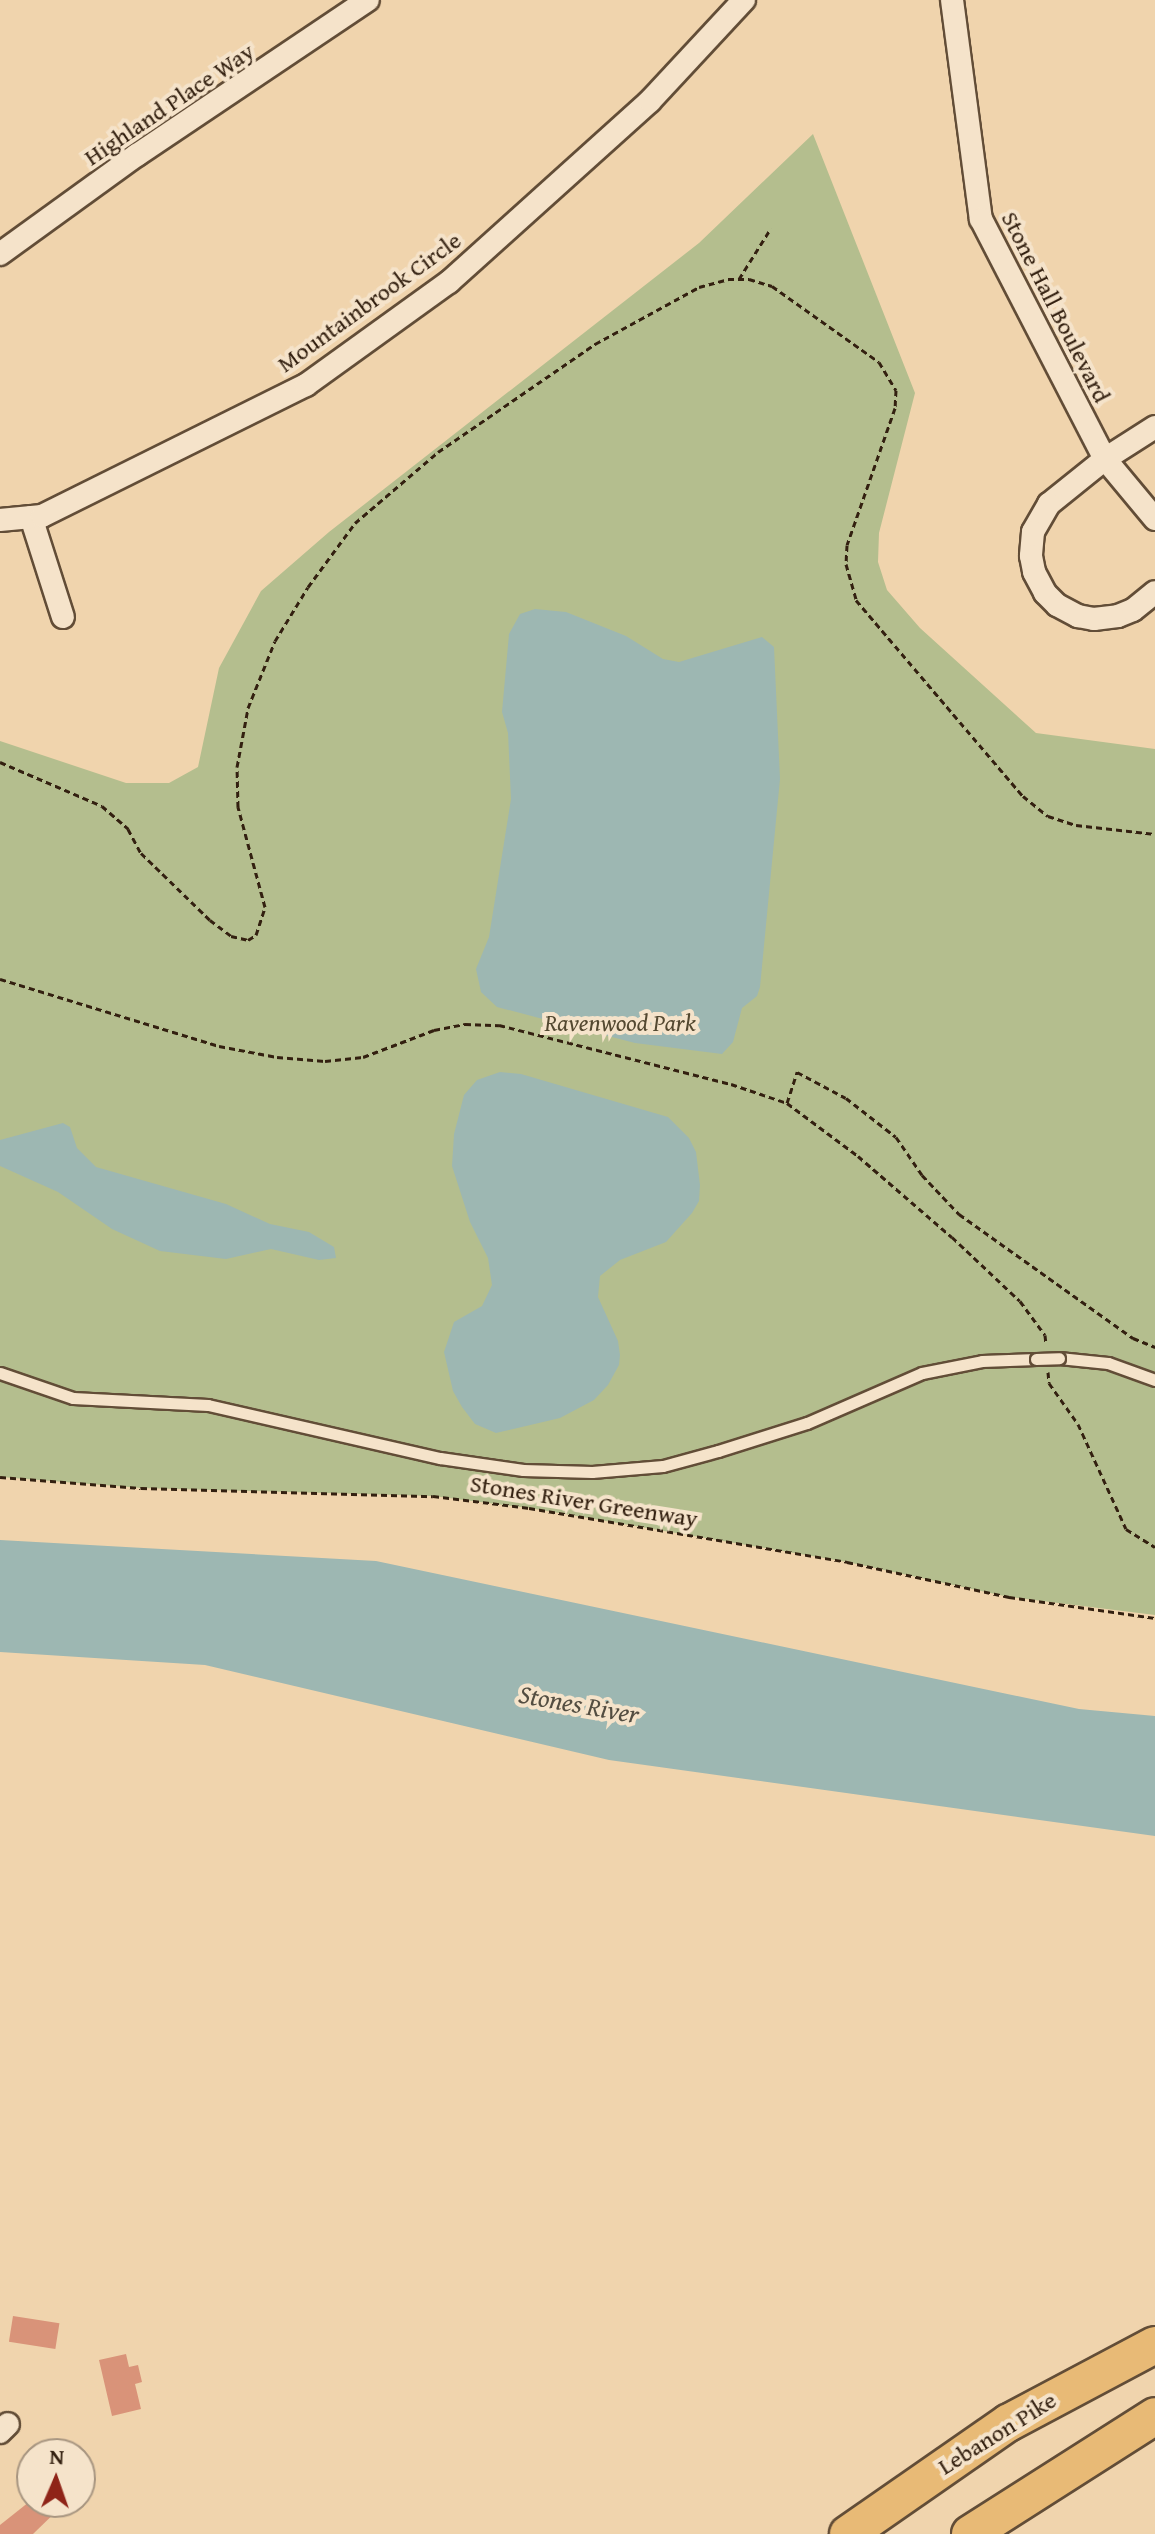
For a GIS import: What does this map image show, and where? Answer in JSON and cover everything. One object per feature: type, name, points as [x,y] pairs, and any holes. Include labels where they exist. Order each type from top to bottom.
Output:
[{"type":"main road","name":"Lebanon Pike","points":[[848,2534],[1008,2423],[1155,2345]]},
{"type":"main road","points":[[970,2534],[1155,2416]]},
{"type":"street","name":"Highland Place Way","points":[[0,254],[137,155],[368,0]]},
{"type":"street","name":"Mountainbrook Circle","points":[[0,520],[42,516],[306,385],[449,282],[650,101],[744,0]]},
{"type":"street","name":"Stone Hall Boulevard","points":[[952,0],[981,219],[1105,459],[1155,519]]},
{"type":"street","points":[[1155,427],[1105,459],[1049,504],[1040,517],[1032,540],[1034,572],[1051,599],[1063,609],[1086,618],[1110,618],[1126,614],[1155,592]]},
{"type":"street","points":[[31,517],[63,617]]},
{"type":"lane","points":[[0,1373],[73,1398],[208,1405],[440,1458],[523,1470],[592,1472],[663,1466],[718,1451],[807,1423],[922,1373],[982,1361],[1059,1358],[1108,1363],[1155,1380]]},
{"type":"path","points":[[739,279],[771,228]]},
{"type":"path","points":[[0,762],[102,806],[128,829],[141,853],[210,920],[231,936],[248,940],[256,935],[265,907],[238,807],[237,767],[248,708],[275,641],[308,587],[355,523],[438,452],[595,344],[699,287],[739,279],[772,286],[879,362],[896,390],[895,408],[847,545],[846,564],[856,600],[1023,796],[1048,816],[1076,825],[1155,834]]},
{"type":"path","points":[[0,979],[219,1046],[277,1057],[325,1061],[363,1057],[434,1030],[465,1024],[499,1025],[731,1084],[787,1103],[858,1156],[975,1258],[1020,1301],[1045,1335],[1046,1347]]},
{"type":"path","points":[[787,1103],[797,1072],[846,1098],[896,1137],[922,1175],[959,1214],[1133,1338],[1155,1347]]},
{"type":"path","points":[[1048,1371],[1049,1383],[1078,1424],[1126,1529],[1155,1547]]},
{"type":"path","name":"Stones River Greenway","points":[[0,1477],[141,1488],[446,1498],[847,1562],[1009,1597],[1155,1618]]},
{"type":"green space","name":"Ravenwood Park","points":[[813,134],[915,393],[879,533],[878,562],[887,590],[920,628],[1036,733],[1155,749],[1155,1615],[1009,1597],[847,1562],[529,1508],[433,1496],[141,1488],[0,1477],[0,741],[126,783],[169,783],[198,767],[219,668],[261,591],[329,532],[699,243]]},
{"type":"water","points":[[535,609],[566,612],[626,636],[663,659],[679,662],[762,637],[774,647],[780,779],[760,987],[757,996],[742,1008],[733,1042],[722,1054],[635,1043],[497,1007],[481,992],[476,969],[489,937],[511,799],[508,733],[502,712],[509,634],[520,614]]},
{"type":"water","points":[[500,1072],[521,1074],[668,1117],[689,1138],[696,1152],[700,1185],[699,1201],[692,1213],[666,1242],[620,1260],[600,1276],[598,1297],[618,1341],[620,1355],[619,1365],[608,1385],[594,1400],[560,1418],[496,1433],[475,1424],[462,1407],[453,1391],[444,1352],[454,1322],[482,1306],[492,1285],[488,1258],[470,1222],[452,1166],[454,1134],[464,1095],[477,1080]]},
{"type":"water","points":[[63,1123],[70,1127],[77,1148],[96,1167],[226,1204],[270,1224],[309,1232],[334,1247],[336,1258],[319,1260],[271,1249],[226,1259],[160,1251],[112,1229],[58,1192],[0,1166],[0,1140]]},
{"type":"water","name":"Stones River","points":[[0,1540],[376,1561],[1079,1709],[1155,1716],[1155,1836],[609,1760],[205,1665],[0,1652]]},
{"type":"building","points":[[13,2316],[59,2323],[55,2349],[9,2342]]},
{"type":"building","points":[[126,2354],[129,2367],[138,2365],[142,2382],[135,2384],[141,2409],[112,2416],[99,2360]]},
{"type":"building","points":[[16,2512],[16,2518],[50,2518],[33,2534],[0,2534],[0,2525]]}]
